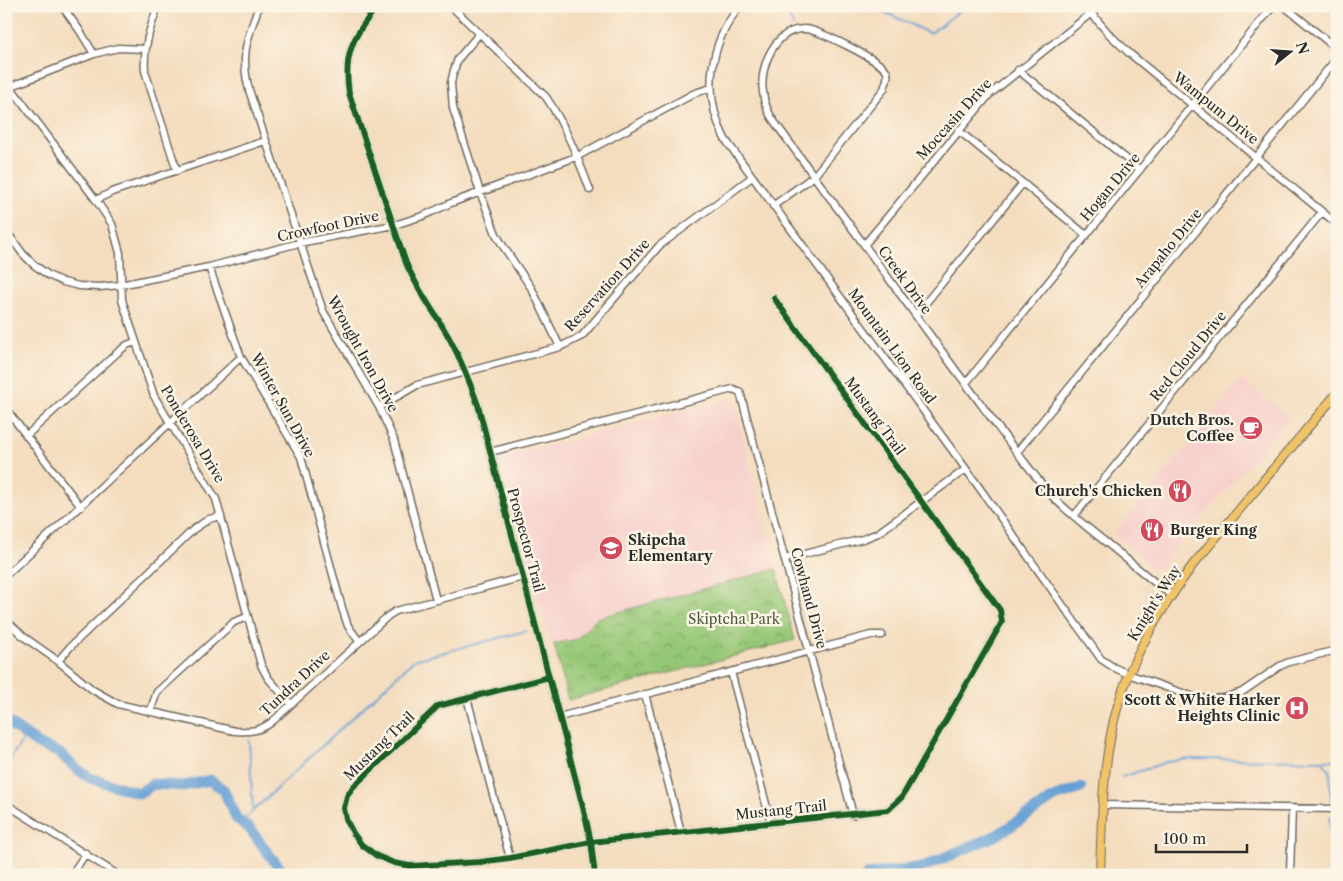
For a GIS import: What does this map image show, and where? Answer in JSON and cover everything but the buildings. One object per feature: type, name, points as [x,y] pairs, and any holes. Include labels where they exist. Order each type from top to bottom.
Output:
[{"type":"main road","name":"Knight's Way","points":[[1100,875],[1105,772],[1117,706],[1128,674],[1171,595],[1192,566],[1337,393]]},
{"type":"street","points":[[62,6],[84,36],[94,54]]},
{"type":"street","points":[[158,6],[147,37],[144,60],[148,83],[177,171]]},
{"type":"street","name":"Wrought Iron Drive","points":[[259,6],[248,38],[244,64],[248,90],[323,311],[379,407],[394,440],[436,600]]},
{"type":"street","name":"Prospector Trail","points":[[378,6],[362,25],[348,56],[347,80],[349,93],[412,278],[446,332],[466,372],[478,405],[591,842],[595,875]]},
{"type":"street","points":[[451,6],[546,97],[556,112],[590,190]]},
{"type":"street","name":"Mountain Lion Road","points":[[740,6],[724,30],[714,56],[711,88],[712,104],[720,129],[752,177],[966,469],[1101,659],[1128,674],[1197,698],[1224,698],[1242,692],[1289,662],[1337,650]]},
{"type":"street","name":"Wampum Drive","points":[[1085,6],[1109,34],[1129,53],[1337,224]]},
{"type":"street","name":"Moccasin Drive","points":[[864,244],[989,95],[1100,6]]},
{"type":"street","name":"Hogan Drive","points":[[966,383],[1273,6]]},
{"type":"street","points":[[1284,6],[1337,49]]},
{"type":"street","name":"Creek Drive","points":[[814,176],[884,89],[887,73],[881,65],[854,49],[814,30],[793,30],[777,43],[770,53],[764,68],[762,80],[763,94],[772,118],[814,176],[966,383],[1051,496],[1171,595]]},
{"type":"street","points":[[480,33],[458,59],[451,83],[453,108],[480,192],[496,234],[532,289],[560,348]]},
{"type":"street","points":[[8,85],[94,54],[118,48],[145,49]]},
{"type":"street","name":"Arapaho Drive","points":[[1017,452],[1258,158],[1337,58]]},
{"type":"street","points":[[1018,70],[1140,170]]},
{"type":"street","name":"Ponderosa Drive","points":[[8,85],[96,200],[112,224],[122,267],[120,284],[122,300],[154,396],[216,499],[261,665],[268,678],[291,704]]},
{"type":"street","name":"Crowfoot Drive","points":[[6,231],[33,264],[48,275],[63,282],[79,286],[100,287],[209,267],[299,243],[394,225],[423,216],[480,192],[576,157],[695,93],[711,88]]},
{"type":"street","points":[[958,130],[1086,235]]},
{"type":"street","points":[[96,200],[112,192],[265,141]]},
{"type":"street","points":[[773,206],[814,176]]},
{"type":"street","name":"Reservation Drive","points":[[379,407],[417,384],[560,348],[582,336],[659,246],[752,177]]},
{"type":"street","points":[[916,315],[1023,183]]},
{"type":"street","name":"Red Cloud Drive","points":[[1074,516],[1322,212]]},
{"type":"street","name":"Winter Sun Drive","points":[[209,267],[241,357],[301,457],[342,608],[348,626],[359,641]]},
{"type":"street","name":"Mustang Trail","points":[[549,677],[438,706],[353,787],[347,796],[344,808],[346,819],[362,846],[377,856],[394,863],[410,866],[480,862],[591,842],[888,810],[902,797],[1002,622],[1000,610],[774,298]]},
{"type":"street","points":[[26,436],[117,352],[135,342]]},
{"type":"street","points":[[6,576],[241,357]]},
{"type":"street","name":"Cowhand Drive","points":[[490,452],[733,389],[740,392],[853,815]]},
{"type":"street","points":[[6,409],[81,507]]},
{"type":"street","points":[[785,559],[870,537],[966,469]]},
{"type":"street","points":[[58,661],[70,647],[194,528],[209,519],[221,516]]},
{"type":"street","name":"Tundra Drive","points":[[6,620],[24,637],[58,661],[92,690],[118,704],[235,731],[248,732],[266,727],[359,641],[396,611],[523,577]]},
{"type":"street","points":[[150,712],[157,692],[234,622],[247,618]]},
{"type":"street","points":[[559,717],[871,635],[882,635]]},
{"type":"street","points":[[731,672],[771,823]]},
{"type":"street","points":[[645,694],[680,832]]},
{"type":"street","points":[[467,698],[510,858]]},
{"type":"street","points":[[6,804],[118,875]]},
{"type":"street","points":[[1103,805],[1337,809]]},
{"type":"street","points":[[1290,875],[1292,808]]},
{"type":"street","points":[[74,875],[76,868],[86,853]]},
{"type":"shaded area","points":[[1242,379],[1289,418],[1156,570],[1114,534]]},
{"type":"shaded area","points":[[733,398],[776,569],[598,618],[577,639],[551,645],[500,458]]},
{"type":"green space","name":"Skiptcha Park","points":[[776,569],[795,640],[568,700],[554,644],[577,639],[597,618]]},
{"type":"waterway","points":[[786,6],[793,26]]},
{"type":"waterway","points":[[872,6],[929,33],[961,10]]},
{"type":"waterway","points":[[241,822],[414,660],[526,631]]},
{"type":"waterway","points":[[6,721],[38,744],[59,753],[90,778],[139,793],[153,784],[183,786],[210,780],[224,790],[236,818],[249,828],[285,875]]},
{"type":"waterway","points":[[6,765],[26,735]]},
{"type":"waterway","points":[[249,740],[253,811]]},
{"type":"waterway","points":[[1122,777],[1167,762],[1190,759],[1337,760]]},
{"type":"waterway","points":[[1323,761],[1330,771],[1331,802]]},
{"type":"waterway","points":[[867,875],[923,867],[997,835],[1055,797],[1081,788]]},
{"type":"waterway","points":[[1330,816],[1330,875]]},
{"type":"cycle path","points":[[378,6],[362,26],[352,46],[347,67],[349,93],[410,273],[452,343],[478,405],[585,815],[595,875]]},
{"type":"cycle path","points":[[549,677],[438,706],[353,787],[347,796],[344,808],[346,819],[362,845],[377,856],[394,863],[410,866],[480,862],[591,842],[888,810],[902,797],[1002,622],[1000,610],[774,298]]},
{"type":"place","name":"Dutch Bros. Coffee","points":[[1251,428]]},
{"type":"place","name":"Church's Chicken","points":[[1180,491]]},
{"type":"place","name":"Burger King","points":[[1152,530]]},
{"type":"place","name":"Skipcha Elementary","points":[[611,548]]},
{"type":"place","name":"Scott & White Harker Heights Clinic","points":[[1297,708]]}]
